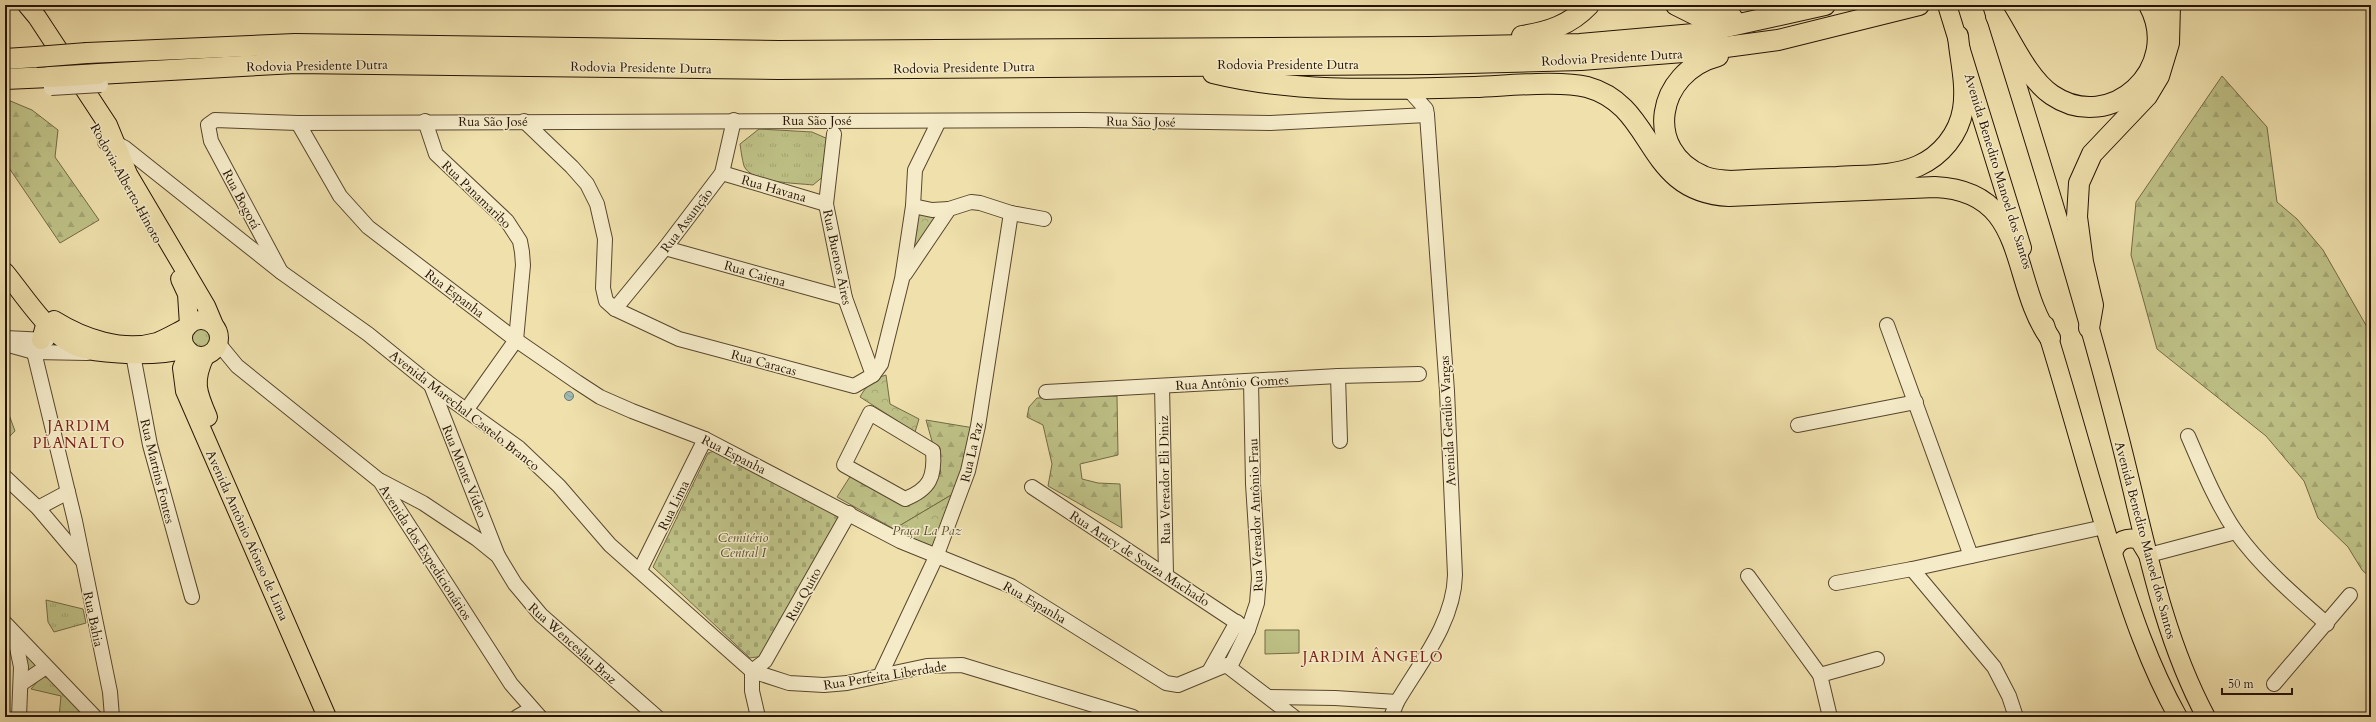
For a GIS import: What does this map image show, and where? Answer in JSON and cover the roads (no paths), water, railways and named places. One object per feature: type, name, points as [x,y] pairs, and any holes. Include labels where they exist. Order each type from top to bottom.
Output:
[{"type":"highway","points":[[1429,47],[1545,32],[1573,19],[1589,5]]},
{"type":"highway","points":[[1676,5],[1690,13],[1706,17],[1774,17]]},
{"type":"highway","name":"Rodovia Presidente Dutra","points":[[5,59],[87,53],[295,44],[779,51],[1429,47],[1580,44],[1694,34],[1825,5]]},
{"type":"highway","name":"Rodovia Presidente Dutra","points":[[5,79],[51,82],[295,63],[779,69],[1174,64],[1430,64],[1581,60],[1696,51],[1778,40],[1919,5]]},
{"type":"highway","points":[[1994,10],[2032,75],[2044,89],[2067,103],[2095,106],[2113,103],[2131,93],[2150,70],[2158,41],[2156,21],[2149,5]]},
{"type":"highway","points":[[2089,328],[2093,304],[2083,262],[2077,217],[2079,183],[2095,150],[2147,96],[2159,76],[2170,42],[2170,5]]},
{"type":"highway","points":[[1778,40],[1706,59],[1691,67],[1674,86],[1665,110],[1667,136],[1678,157],[1695,172],[1712,180],[1730,181],[1875,175],[1905,171],[1919,166],[1934,157],[1947,144],[1961,118],[1964,90],[1958,36]]},
{"type":"highway","points":[[1174,64],[1277,85],[1440,88],[1569,84],[1596,90],[1615,100],[1627,110],[1662,162],[1674,176],[1690,187],[1708,194],[1729,196],[1935,187],[1966,192],[1992,209],[2008,228],[2039,324],[2050,338]]},
{"type":"main road","name":"Rodovia Alberto Hinoto","points":[[17,5],[38,33],[110,142],[206,306],[214,325]]},
{"type":"main road","name":"Rodovia Alberto Hinoto","points":[[27,5],[37,17],[108,125],[110,142],[187,294],[188,326],[183,338],[202,350]]},
{"type":"main road","name":"Avenida Benedito Manoel dos Santos","points":[[1948,5],[2050,338],[2104,526]]},
{"type":"main road","points":[[1994,10],[2089,328]]},
{"type":"main road","points":[[5,272],[46,322],[66,340],[78,348],[131,349],[155,354],[202,350],[218,333],[214,325],[202,320],[155,342],[131,349]]},
{"type":"main road","points":[[33,306],[101,348]]},
{"type":"main road","points":[[37,346],[46,322]]},
{"type":"main road","name":"Avenida Benedito Manoel dos Santos","points":[[2089,328],[2117,428],[2169,632],[2187,679],[2206,717]]},
{"type":"main road","name":"Avenida Antônio Afonso de Lima","points":[[202,350],[182,368],[185,391],[327,717]]},
{"type":"main road","name":"Avenida Antônio Afonso de Lima","points":[[202,350],[196,377],[204,408],[339,717]]},
{"type":"main road","points":[[155,354],[166,361],[185,391]]},
{"type":"main road","points":[[2104,526],[2143,646],[2178,717]]},
{"type":"main road","points":[[2113,552],[2120,541],[2134,538],[2139,540],[2149,555]]},
{"type":"street","points":[[1407,88],[1427,112],[1440,88]]},
{"type":"street","name":"Rua São José","points":[[208,124],[215,120],[298,123],[425,121],[1084,120],[1270,123],[1427,112]]},
{"type":"street","name":"Avenida Getúlio Vargas","points":[[1392,717],[1397,702],[1445,620],[1455,585],[1447,392],[1427,112]]},
{"type":"street","name":"Rua Assunção","points":[[615,309],[665,248],[722,173],[734,120]]},
{"type":"street","name":"Rua Panamaribo","points":[[425,121],[436,154],[507,221],[520,241],[523,265],[516,340]]},
{"type":"street","points":[[524,121],[572,167],[587,184],[598,204],[605,239],[603,288],[606,301],[615,309]]},
{"type":"street","points":[[873,375],[881,364],[902,279],[913,206],[915,170],[939,121]]},
{"type":"street","name":"Rua Espanha","points":[[298,123],[340,196],[368,227],[516,340],[600,396],[632,411],[705,439],[936,557],[1011,586],[1166,683],[1178,685],[1222,665],[1230,667]]},
{"type":"street","name":"Rua Bogotá","points":[[208,124],[211,141],[281,272]]},
{"type":"street","name":"Rua Buenos Aires","points":[[834,134],[826,204],[845,298],[873,375]]},
{"type":"street","name":"Avenida Marechal Castelo Branco","points":[[110,142],[125,148],[281,272],[368,334],[431,385],[467,409],[541,468],[610,545],[640,570],[752,671]]},
{"type":"street","points":[[128,174],[136,171],[157,173]]},
{"type":"street","name":"Rua Havana","points":[[722,173],[826,204]]},
{"type":"street","points":[[913,206],[932,210],[949,209],[971,202],[980,202],[1011,213],[1044,219]]},
{"type":"street","points":[[902,279],[949,209]]},
{"type":"street","name":"Rua La Paz","points":[[880,676],[936,557],[968,471],[978,426],[1011,213]]},
{"type":"street","name":"Rua Caiena","points":[[665,248],[845,298]]},
{"type":"street","name":"Rua Caracas","points":[[615,309],[679,339],[854,386],[873,375]]},
{"type":"street","points":[[1887,325],[1971,556]]},
{"type":"street","points":[[5,338],[37,346],[66,340]]},
{"type":"street","points":[[467,409],[516,340]]},
{"type":"street","points":[[5,344],[101,348]]},
{"type":"street","points":[[37,346],[68,492],[38,508]]},
{"type":"street","name":"Rua Martins Fontes","points":[[131,349],[150,445],[192,597]]},
{"type":"street","name":"Avenida dos Expedicionários","points":[[202,350],[237,366],[380,481],[511,684],[535,713]]},
{"type":"street","name":"Rua Antônio Gomes","points":[[1046,392],[1338,376],[1419,374]]},
{"type":"street","points":[[1338,376],[1340,441]]},
{"type":"street","name":"Rua Vereador Antônio Frau","points":[[1210,670],[1243,626],[1257,603],[1259,578],[1253,484],[1250,381]]},
{"type":"street","name":"Rua Monte Vídeo","points":[[431,385],[498,556]]},
{"type":"street","name":"Rua Vereador Eli Diniz","points":[[1162,386],[1166,574]]},
{"type":"street","points":[[1798,425],[1916,402]]},
{"type":"street","points":[[870,413],[933,451],[934,470],[921,492],[905,499],[853,470],[844,465],[870,413]]},
{"type":"street","points":[[2188,436],[2211,485],[2236,532],[2269,571],[2327,624]]},
{"type":"street","name":"Rua Lima","points":[[640,570],[705,439]]},
{"type":"street","points":[[5,477],[38,508],[53,528],[82,560]]},
{"type":"street","name":"Rua Wenceslau Braz","points":[[380,481],[423,503],[498,556],[515,584],[540,615],[657,717]]},
{"type":"street","name":"Rua Aracy de Souza Machado","points":[[1032,487],[1243,626]]},
{"type":"street","name":"Rua Bahia","points":[[68,492],[110,692],[112,717]]},
{"type":"street","name":"Rua Quito","points":[[752,671],[765,661],[849,513]]},
{"type":"street","points":[[53,528],[67,528],[75,521]]},
{"type":"street","points":[[1836,583],[1912,569],[2104,526]]},
{"type":"street","points":[[2149,555],[2236,532]]},
{"type":"street","points":[[1912,569],[1994,667],[2009,696],[2016,717]]},
{"type":"street","points":[[1748,576],[1820,675],[1830,717]]},
{"type":"street","points":[[2274,684],[2327,624],[2350,595]]},
{"type":"street","name":"Rua Vereador Antônio Frau","points":[[1230,667],[1243,626]]},
{"type":"street","points":[[9,628],[95,717]]},
{"type":"street","points":[[9,628],[21,667],[19,717]]},
{"type":"street","points":[[1820,675],[1877,659]]},
{"type":"street","name":"Rua Perfeita Liberdade","points":[[752,671],[789,683],[847,683],[927,666],[962,665],[1133,717]]},
{"type":"street","points":[[21,684],[46,667]]},
{"type":"street","points":[[1230,667],[1294,717]]},
{"type":"street","points":[[752,671],[752,691],[758,717]]},
{"type":"street","points":[[1270,697],[1335,698],[1397,702]]},
{"type":"street","points":[[517,717],[535,713]]},
{"type":"water","points":[[567,392],[571,392],[573,396],[571,400],[567,400],[565,398],[565,394]]},
{"type":"district","name":"JARDIM PLANALTO","points":[[79,434]]},
{"type":"district","name":"JARDIM ÂNGELO","points":[[1373,657]]},
{"type":"park label","name":"Praça La Paz","points":[[927,530]]},
{"type":"park label","name":"Cemitério Central I","points":[[743,544]]}]
